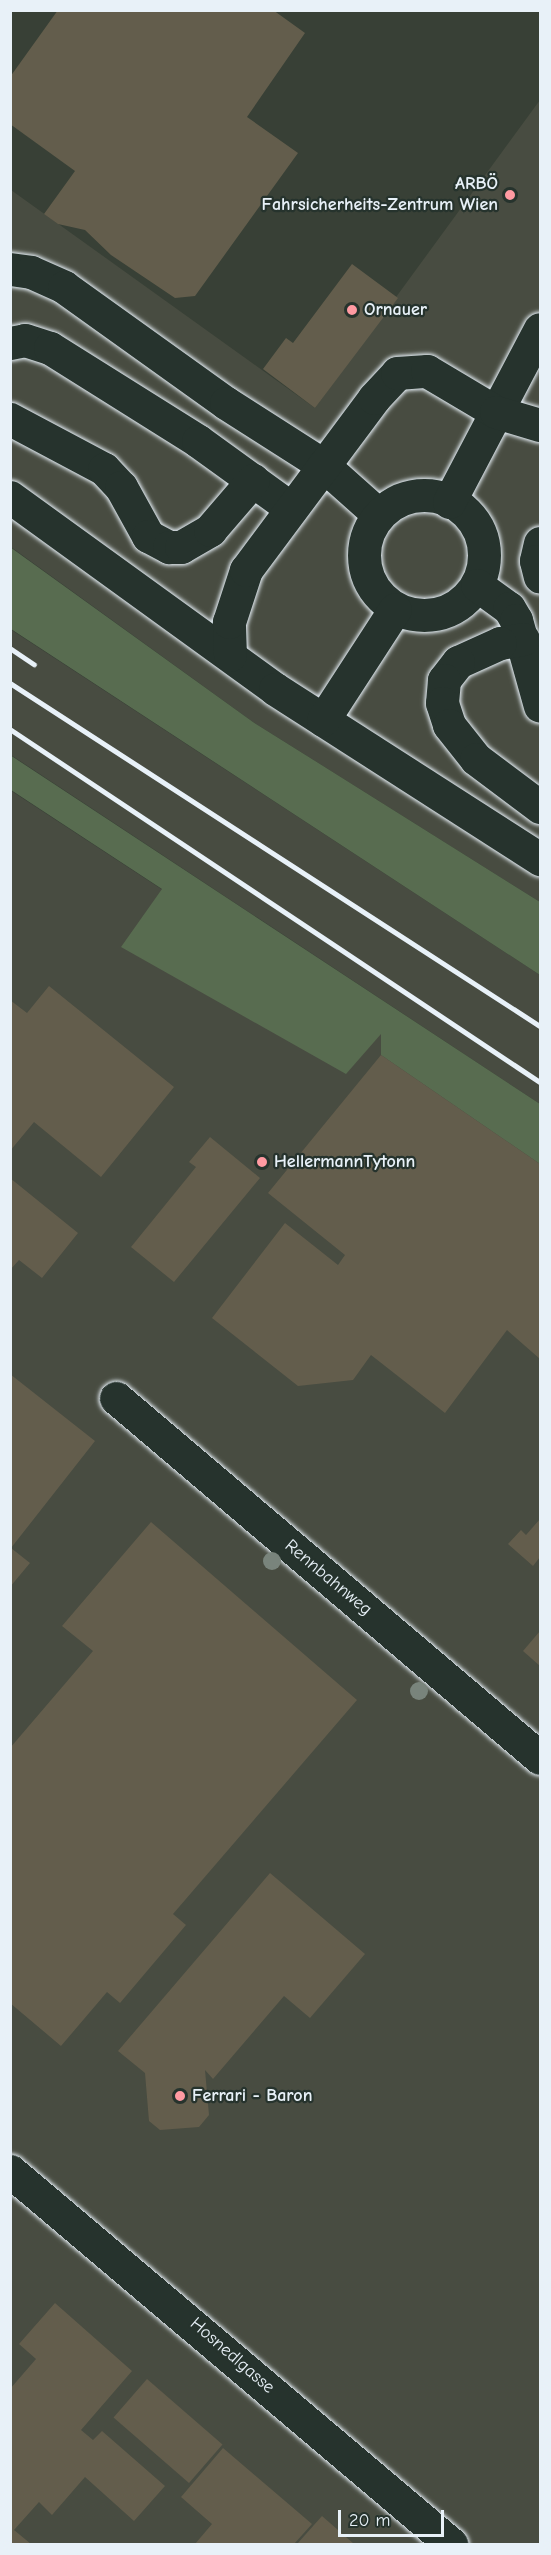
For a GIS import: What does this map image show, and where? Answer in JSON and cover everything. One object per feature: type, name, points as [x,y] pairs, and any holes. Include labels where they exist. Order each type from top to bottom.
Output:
[{"type":"street","points":[[10,269],[31,272],[64,287],[226,403],[323,465],[378,514]]},
{"type":"street","points":[[449,502],[540,329]]},
{"type":"street","points":[[10,343],[25,340],[50,348],[198,441],[291,508]]},
{"type":"street","points":[[230,655],[229,622],[246,570],[388,381],[406,370],[427,371],[496,412],[540,424]]},
{"type":"street","points":[[198,441],[226,403]]},
{"type":"street","points":[[10,419],[104,469],[121,487],[148,536],[170,547],[181,547],[210,530],[253,480]]},
{"type":"street","points":[[426,494],[449,502],[473,519],[483,541],[484,562],[477,585],[467,598],[441,613],[420,616],[395,609],[374,590],[365,572],[363,554],[367,534],[378,514],[405,497],[426,494]]},
{"type":"street","points":[[10,497],[322,720],[540,859]]},
{"type":"street","points":[[540,543],[536,561],[540,578]]},
{"type":"street","points":[[477,585],[509,608],[523,639],[540,706]]},
{"type":"street","points":[[322,720],[395,609]]},
{"type":"street","points":[[523,639],[500,643],[458,662],[444,680],[441,703],[449,725],[476,759],[540,807]]},
{"type":"street","name":"Rennbahnweg","points":[[116,1398],[540,1758]]},
{"type":"street","name":"Hosnedlgasse","points":[[10,2171],[451,2544]]},
{"type":"shaded area","points":[[540,100],[540,902],[253,722],[11,547],[11,190],[315,408]]},
{"type":"shaded area","points":[[10,629],[540,975],[540,1104],[11,755]]},
{"type":"shaded area","points":[[10,790],[540,1137],[540,2544],[11,2544]]},
{"type":"green space","points":[[10,547],[253,722],[540,902],[540,975],[11,629]]},
{"type":"green space","points":[[10,755],[540,1104],[540,1164],[381,1055],[381,1034],[346,1074],[121,947],[162,889],[11,790]]},
{"type":"building","points":[[58,10],[273,10],[305,33],[247,117],[298,153],[195,296],[175,298],[111,255],[85,230],[58,224],[44,214],[75,171],[10,124],[10,77]]},
{"type":"building","points":[[352,264],[398,298],[315,408],[263,369],[286,338],[293,343]]},
{"type":"building","points":[[49,986],[174,1087],[101,1177],[34,1122],[10,1151],[10,1000],[27,1013]]},
{"type":"building","points":[[381,1055],[540,1164],[540,1359],[507,1330],[445,1413],[371,1355],[353,1380],[298,1386],[212,1318],[285,1223],[338,1265],[345,1255],[268,1193]]},
{"type":"building","points":[[210,1137],[260,1178],[174,1282],[131,1247],[196,1167],[189,1162]]},
{"type":"building","points":[[10,1178],[78,1233],[42,1278],[19,1260],[10,1270]]},
{"type":"building","points":[[10,1374],[95,1441],[11,1548],[30,1563],[10,1587]]},
{"type":"building","points":[[540,1519],[540,1557],[533,1566],[508,1544],[521,1530],[526,1535]]},
{"type":"building","points":[[151,1522],[357,1700],[173,1914],[186,1925],[120,2003],[107,1992],[61,2046],[10,2003],[10,1748],[93,1651],[62,1626]]},
{"type":"building","points":[[540,1631],[540,1666],[523,1651]]},
{"type":"building","points":[[270,1873],[365,1954],[310,2018],[284,1996],[213,2079],[205,2070],[209,2115],[199,2127],[160,2130],[149,2121],[145,2073],[118,2051]]},
{"type":"building","points":[[55,2303],[132,2371],[81,2430],[93,2440],[102,2431],[165,2486],[134,2521],[85,2477],[52,2515],[39,2502],[14,2530],[31,2544],[10,2544],[10,2389],[36,2359],[19,2344]]},
{"type":"building","points":[[147,2379],[222,2445],[189,2483],[114,2417]]},
{"type":"building","points":[[223,2448],[312,2524],[294,2544],[195,2544],[212,2524],[181,2497]]},
{"type":"building","points":[[322,2516],[354,2544],[297,2544]]},
{"type":"railway","points":[[10,648],[34,664]]},
{"type":"railway","points":[[10,683],[540,1026]]},
{"type":"railway","points":[[10,729],[540,1082]]},
{"type":"place","name":"ARBÖ Fahrsicherheits-Zentrum Wien","points":[[510,195]]},
{"type":"place","name":"Ornauer","points":[[352,310]]},
{"type":"place","name":"HellermannTytonn","points":[[262,1162]]},
{"type":"place","name":"Ferrari - Baron","points":[[180,2096]]}]
